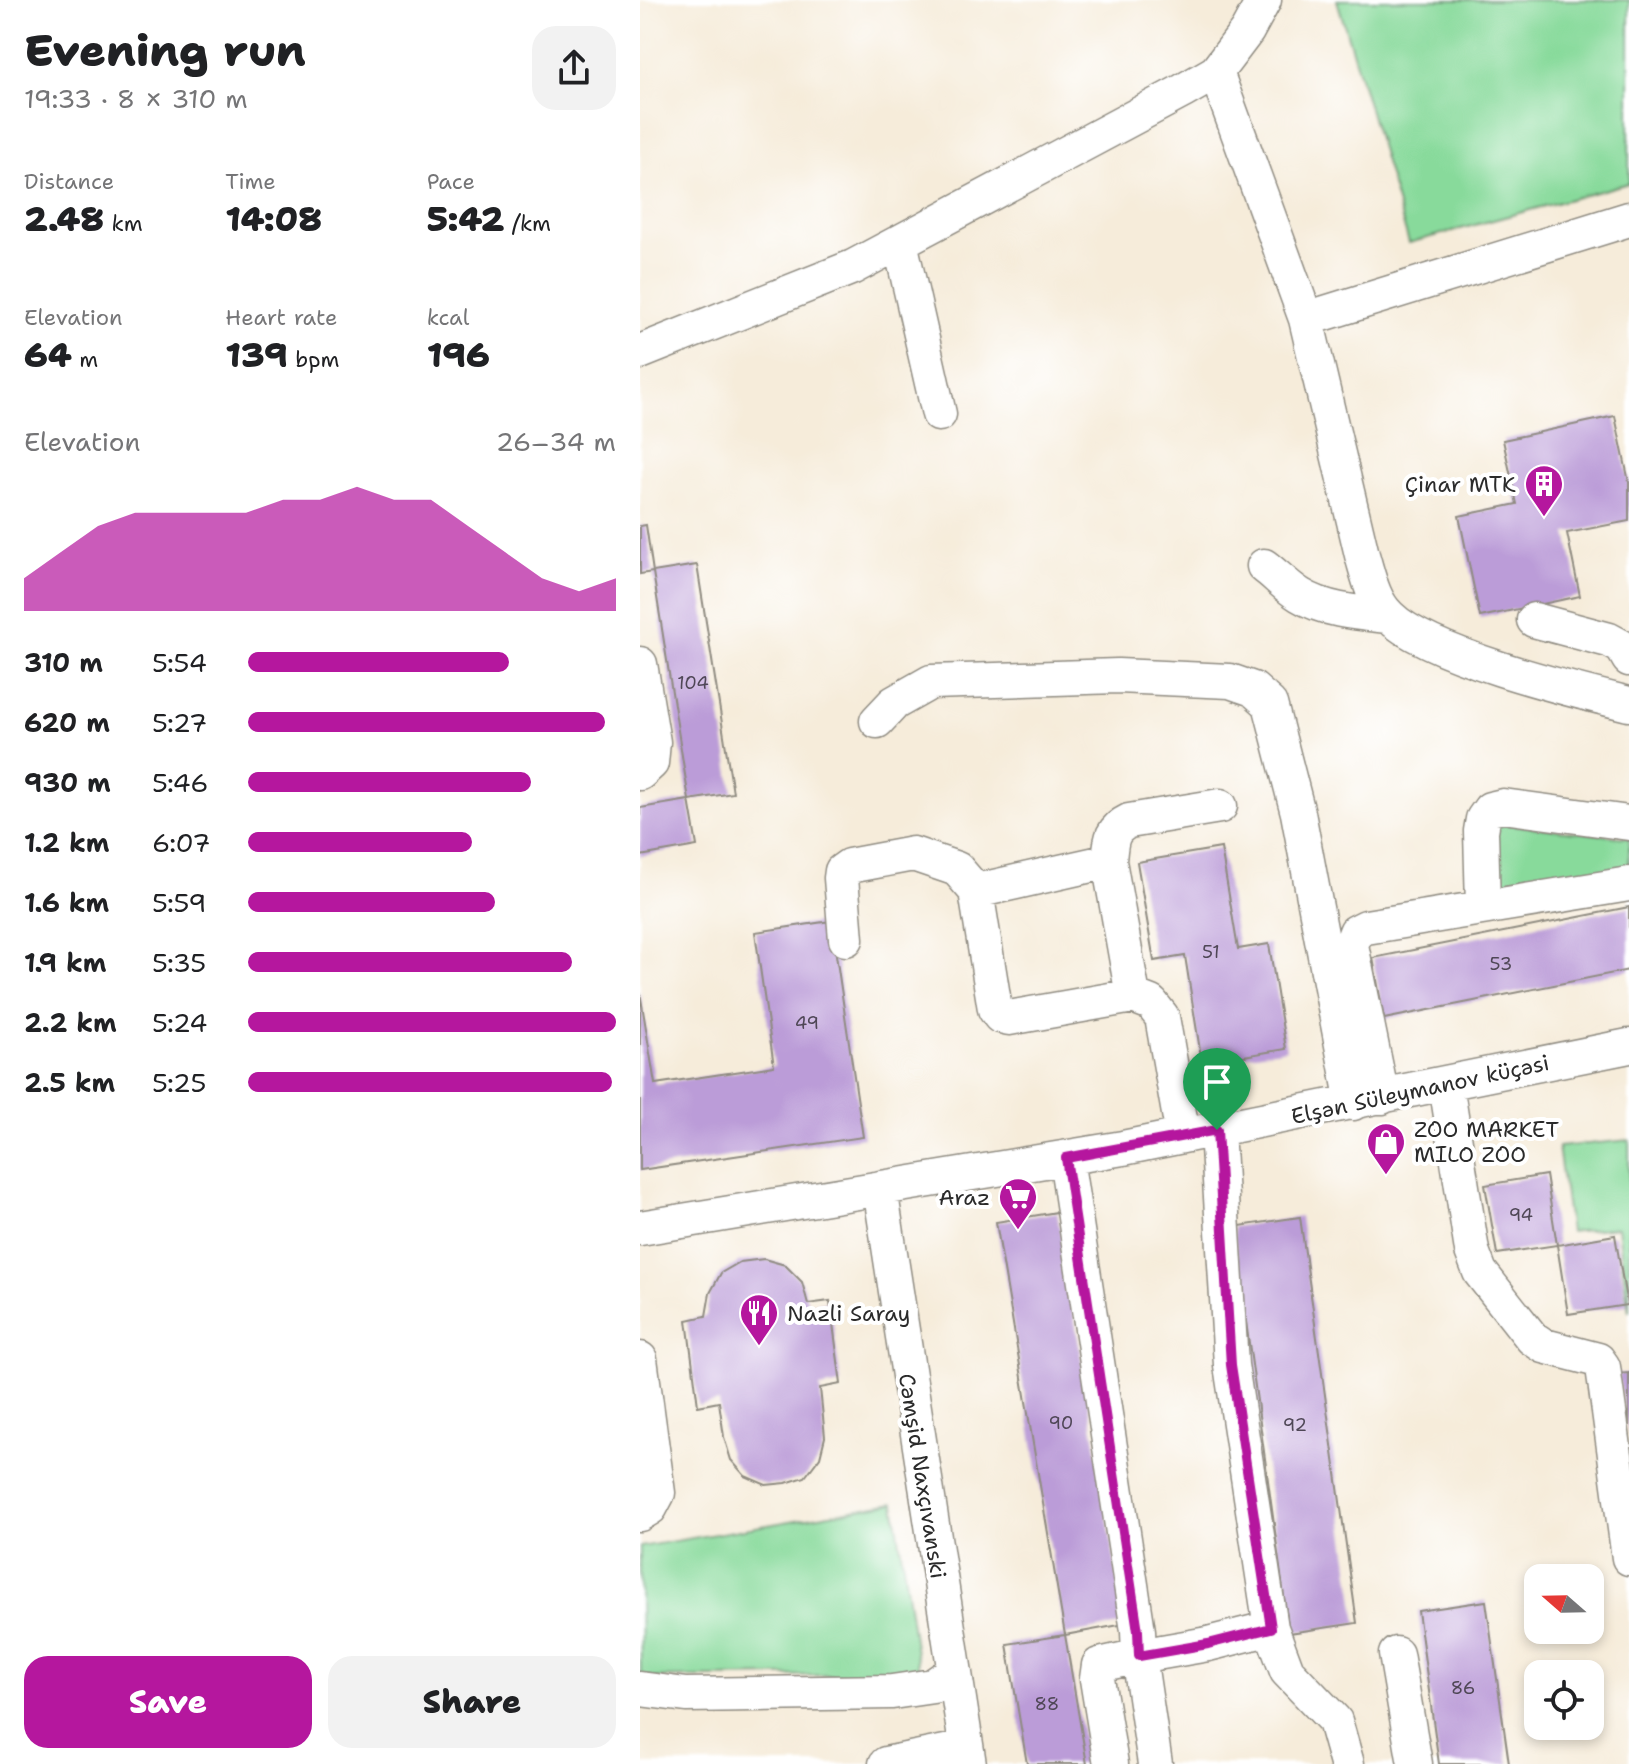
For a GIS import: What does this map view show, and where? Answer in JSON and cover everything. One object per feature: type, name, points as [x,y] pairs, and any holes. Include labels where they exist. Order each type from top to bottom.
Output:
[{"type":"street","points":[[640,352],[853,267],[1216,72],[1247,31],[1264,0]]},
{"type":"street","points":[[1216,72],[1306,319],[1362,555],[1373,590],[1388,616],[1414,634],[1457,653],[1566,688],[1629,704]]},
{"type":"street","points":[[1306,319],[1629,219]]},
{"type":"street","points":[[900,242],[939,414]]},
{"type":"street","points":[[1264,566],[1301,595],[1322,605],[1353,613],[1388,616]]},
{"type":"street","points":[[1534,620],[1609,640],[1622,647],[1629,659]]},
{"type":"street","points":[[640,664],[653,742],[651,763],[640,773]]},
{"type":"street","points":[[877,721],[894,703],[931,682],[1118,676],[1230,681],[1253,689],[1270,704],[1367,1100]]},
{"type":"street","points":[[1133,996],[1109,861],[1111,835],[1118,826],[1129,821],[1220,806]]},
{"type":"street","points":[[1483,907],[1481,831],[1483,819],[1490,809],[1503,806],[1629,823]]},
{"type":"street","points":[[846,939],[841,878],[842,871],[849,866],[913,854],[957,869],[976,891],[995,1009],[1000,1016],[1009,1018],[1133,996],[1151,1003],[1162,1017],[1183,1136]]},
{"type":"street","points":[[976,891],[1109,861]]},
{"type":"street","points":[[1367,1100],[1351,945],[1356,932],[1366,927],[1629,884]]},
{"type":"street","name":"Elşən Süleymanov küçəsi","points":[[640,1228],[1066,1158],[1629,1046]]},
{"type":"street","points":[[1446,1084],[1472,1251],[1480,1272],[1532,1338],[1544,1346],[1598,1360],[1603,1367],[1629,1558]]},
{"type":"street","points":[[1217,1130],[1231,1365],[1271,1628],[1287,1671],[1335,1721],[1347,1764]]},
{"type":"street","points":[[1066,1158],[1138,1631],[1155,1764]]},
{"type":"street","name":"Cəmşid Naxçıvanski","points":[[880,1188],[968,1756]]},
{"type":"street","points":[[640,1359],[658,1493],[650,1508],[640,1514]]},
{"type":"street","points":[[1111,1764],[1097,1679],[1099,1665],[1271,1628]]},
{"type":"street","points":[[1396,1654],[1415,1764]]},
{"type":"street","points":[[640,1689],[686,1695],[892,1692],[933,1686],[953,1672]]},
{"type":"street","points":[[886,1764],[968,1756]]},
{"type":"green space","points":[[1337,0],[1629,0],[1629,183],[1409,243]]},
{"type":"green space","points":[[1495,823],[1629,838],[1629,869],[1493,895]]},
{"type":"green space","points":[[1629,1140],[1629,1312],[1618,1227],[1570,1232],[1558,1147]]},
{"type":"green space","points":[[894,1503],[919,1674],[641,1678],[640,1547]]},
{"type":"building","name":"Çinar MTK","points":[[1615,416],[1629,482],[1629,521],[1567,533],[1580,596],[1480,617],[1459,516],[1517,504],[1503,440]]},
{"type":"building","points":[[646,525],[653,572],[640,574],[640,526]]},
{"type":"building","points":[[697,565],[733,793],[689,800],[653,572]]},
{"type":"building","points":[[689,800],[697,846],[640,856],[640,808]]},
{"type":"building","points":[[1221,848],[1238,949],[1269,944],[1286,1049],[1202,1063],[1185,956],[1154,961],[1137,862]]},
{"type":"building","points":[[1629,907],[1629,970],[1384,1019],[1373,958]]},
{"type":"building","points":[[831,921],[863,1137],[640,1170],[640,992],[655,1084],[774,1066],[755,932]]},
{"type":"building","points":[[1546,1175],[1557,1245],[1497,1254],[1485,1185]]},
{"type":"building","points":[[1057,1212],[1125,1624],[1065,1635],[996,1222]]},
{"type":"building","points":[[1300,1217],[1357,1623],[1289,1633],[1233,1227]]},
{"type":"building","points":[[1615,1235],[1627,1305],[1568,1314],[1557,1245]]},
{"type":"building","points":[[764,1259],[785,1265],[802,1282],[808,1304],[830,1301],[841,1384],[820,1388],[825,1437],[820,1457],[805,1477],[766,1485],[745,1476],[731,1460],[719,1402],[698,1406],[687,1320],[706,1316],[710,1293],[721,1273],[740,1262]]},
{"type":"building","points":[[1629,1373],[1629,1437],[1618,1374]]},
{"type":"building","points":[[1486,1601],[1509,1764],[1439,1764],[1418,1611]]},
{"type":"building","points":[[1065,1635],[1087,1764],[1027,1764],[1007,1644]]},
{"type":"place","name":"Çinar MTK","points":[[1544,518]]},
{"type":"place","name":"ZOO MARKET MILO ZOO","points":[[1386,1176]]},
{"type":"place","name":"Araz","points":[[1018,1231]]},
{"type":"place","name":"Nazli Saray","points":[[759,1347]]},
{"type":"route","points":[[1217,1130],[1231,1365],[1271,1628],[1208,1644],[1139,1656],[1138,1631],[1066,1158],[1217,1130]]}]
